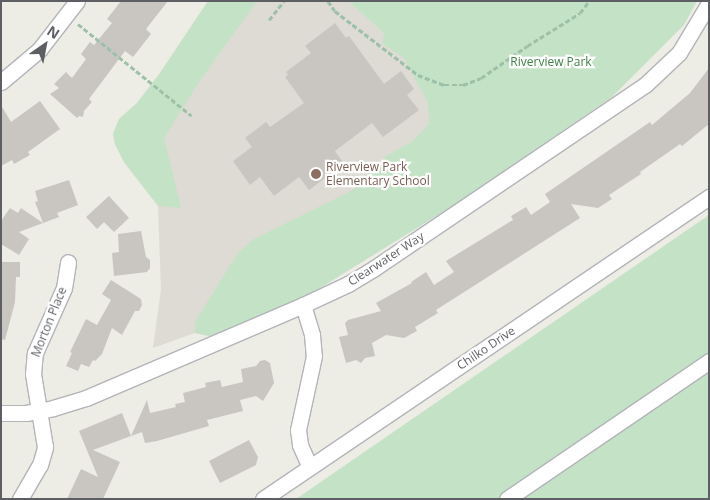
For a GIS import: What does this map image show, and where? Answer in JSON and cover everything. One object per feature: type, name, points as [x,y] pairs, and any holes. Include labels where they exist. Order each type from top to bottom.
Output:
[{"type":"street","points":[[1,82],[39,50],[78,1]]},
{"type":"street","name":"Clearwater Way","points":[[1,413],[63,406],[86,398],[303,305],[373,269],[645,85],[679,53],[709,2]]},
{"type":"street","name":"Chilko Drive","points":[[263,499],[709,197]]},
{"type":"street","name":"Morton Place","points":[[20,499],[40,465],[45,446],[33,374],[35,353],[64,288],[68,262]]},
{"type":"street","points":[[303,305],[312,335],[314,356],[298,430],[300,446],[310,467]]},
{"type":"street","points":[[507,499],[709,361]]},
{"type":"path","points":[[269,20],[284,1]]},
{"type":"path","points":[[328,1],[335,12],[418,75],[444,85],[463,85],[481,78],[526,46],[580,13],[590,1]]},
{"type":"path","points":[[75,22],[192,116]]},
{"type":"shaded area","name":"Riverview Park Elementary School","points":[[208,1],[348,1],[449,89],[454,205],[302,299],[210,336],[195,333],[153,348],[161,289],[158,206],[124,162],[115,144],[113,134],[119,119],[137,103],[160,73]]},
{"type":"green space","points":[[208,1],[257,1],[199,82],[164,138],[181,208],[158,206],[124,162],[115,144],[113,134],[119,119],[137,103],[160,73]]},
{"type":"green space","name":"Riverview Park","points":[[348,1],[697,1],[684,25],[612,97],[454,205],[302,299],[210,336],[195,333],[195,322],[239,252],[254,239],[353,190],[386,156],[413,141],[429,124],[428,103],[404,58],[382,43],[384,33]]},
{"type":"green space","points":[[709,215],[709,499],[296,499]]},
{"type":"building","points":[[121,1],[168,1],[146,29],[151,34],[133,57],[125,51],[89,99],[92,102],[84,111],[83,117],[79,116],[77,118],[50,94],[59,88],[54,84],[66,72],[72,78],[86,59],[81,54],[90,42],[94,45],[112,23],[107,19]]},
{"type":"building","points":[[335,23],[346,38],[349,36],[384,84],[401,71],[414,89],[407,95],[419,110],[383,137],[372,123],[335,151],[344,164],[309,190],[299,177],[274,196],[260,177],[250,185],[233,161],[252,147],[245,138],[266,122],[270,127],[304,103],[285,77],[288,75],[286,72],[311,53],[305,46]]},
{"type":"building","points":[[709,68],[709,124],[682,146],[680,144],[640,172],[641,174],[609,195],[612,199],[598,208],[571,204],[580,218],[436,310],[438,313],[415,327],[417,331],[404,338],[386,335],[372,343],[375,356],[365,358],[361,363],[356,360],[346,363],[339,337],[348,335],[345,323],[348,320],[381,311],[376,303],[412,283],[426,272],[434,285],[454,272],[446,261],[513,220],[511,216],[526,207],[531,215],[550,202],[545,194],[650,122],[652,125],[690,93]]},
{"type":"building","points":[[40,101],[60,129],[28,152],[30,155],[14,164],[12,160],[1,166],[1,105],[11,122]]},
{"type":"building","points":[[69,180],[78,205],[57,213],[59,217],[43,223],[35,202],[38,201],[35,191]]},
{"type":"building","points":[[109,196],[129,218],[114,232],[104,222],[97,229],[86,217]]},
{"type":"building","points":[[10,208],[18,213],[21,208],[43,223],[19,232],[29,239],[19,255],[1,244],[1,221]]},
{"type":"building","points":[[141,231],[146,257],[150,260],[150,268],[147,272],[114,276],[112,253],[119,252],[118,234]]},
{"type":"building","points":[[1,262],[20,262],[20,277],[16,277],[15,302],[5,340],[1,339]]},
{"type":"building","points":[[111,280],[141,299],[142,305],[139,311],[135,311],[122,335],[112,328],[102,354],[95,361],[93,360],[89,367],[81,364],[78,371],[66,366],[72,353],[70,352],[86,319],[97,325],[111,300],[102,294]]},
{"type":"building","points":[[265,360],[270,363],[274,383],[263,401],[256,396],[240,400],[243,411],[207,420],[209,426],[157,441],[145,443],[142,432],[131,436],[147,400],[150,413],[176,407],[175,404],[185,402],[183,393],[206,387],[205,383],[220,380],[222,387],[243,382],[241,369],[256,366],[260,361]]},
{"type":"building","points":[[122,413],[131,436],[93,450],[120,462],[103,499],[67,499],[81,469],[98,477],[79,431]]},
{"type":"building","points":[[249,440],[258,457],[256,465],[220,483],[209,461]]},
{"type":"place","name":"Riverview Park Elementary School","points":[[316,174]]}]
